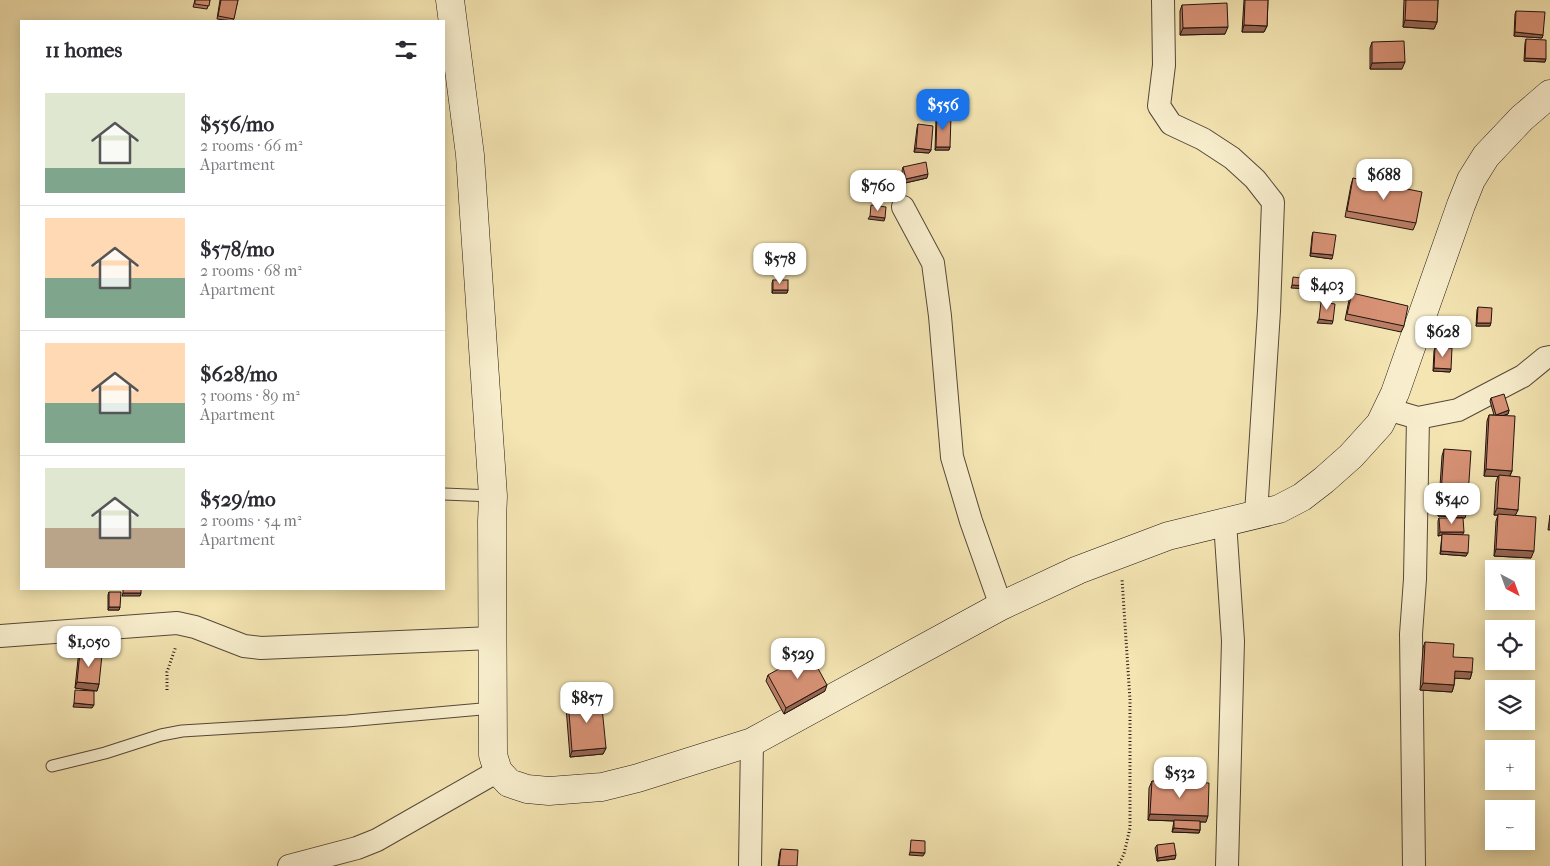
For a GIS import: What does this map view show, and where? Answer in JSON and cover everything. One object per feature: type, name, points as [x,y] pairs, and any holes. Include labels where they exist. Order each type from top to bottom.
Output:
[{"type":"street","points":[[450,0],[470,155],[493,496],[492,756],[498,771],[509,783],[527,789],[549,791],[602,787],[638,778],[752,742],[1001,606],[1078,570],[1168,536],[1278,509],[1302,497],[1351,456],[1380,424],[1395,393],[1471,180],[1486,156],[1522,118],[1550,94]]},
{"type":"street","points":[[1163,0],[1164,65],[1159,106],[1171,124],[1203,138],[1232,158],[1255,179],[1274,202],[1256,514]]},
{"type":"street","points":[[903,207],[933,263],[941,326],[952,457],[971,521],[1001,606]]},
{"type":"street","points":[[1387,409],[1418,418],[1458,410],[1523,376],[1545,358],[1550,357]]},
{"type":"street","points":[[1414,866],[1411,634],[1415,579],[1418,418]]},
{"type":"street","points":[[1225,522],[1233,641],[1227,866]]},
{"type":"street","points":[[0,636],[177,623],[244,646],[261,648],[492,638]]},
{"type":"street","points":[[750,866],[752,742]]},
{"type":"street","points":[[288,866],[357,848],[377,840],[498,771]]},
{"type":"lane","points":[[445,494],[493,496]]},
{"type":"lane","points":[[52,766],[105,753],[161,735],[182,731],[347,721],[493,708]]},
{"type":"path","points":[[1118,866],[1124,854],[1130,828],[1130,700],[1120,554]]},
{"type":"path","points":[[167,690],[167,672],[183,624]]},
{"type":"building","points":[[195,0],[210,0],[209,6],[195,4]]},
{"type":"building","points":[[221,0],[238,0],[234,19],[218,16]]},
{"type":"building","points":[[1245,0],[1268,0],[1267,26],[1244,25]]},
{"type":"building","points":[[1406,0],[1438,0],[1437,22],[1405,20]]},
{"type":"building","points":[[1227,3],[1228,27],[1183,28],[1182,5]]},
{"type":"building","points":[[1516,11],[1545,12],[1543,35],[1515,32]]},
{"type":"building","points":[[1526,39],[1546,40],[1546,59],[1525,58]]},
{"type":"building","points":[[1404,41],[1405,62],[1372,63],[1372,42]]},
{"type":"building","points":[[937,115],[951,116],[950,147],[936,147]]},
{"type":"building","points":[[918,124],[933,126],[931,150],[916,148]]},
{"type":"building","points":[[926,162],[928,174],[906,179],[903,167]]},
{"type":"building","points":[[1353,178],[1422,192],[1416,223],[1347,211]]},
{"type":"building","points":[[871,205],[886,207],[885,218],[870,216]]},
{"type":"building","points":[[1313,232],[1336,235],[1333,255],[1311,253]]},
{"type":"building","points":[[1293,277],[1309,279],[1308,286],[1292,285]]},
{"type":"building","points":[[773,280],[788,280],[788,290],[773,290]]},
{"type":"building","points":[[1352,293],[1408,306],[1404,326],[1347,314]]},
{"type":"building","points":[[1321,302],[1335,304],[1333,321],[1319,319]]},
{"type":"building","points":[[1478,307],[1492,308],[1491,323],[1477,323]]},
{"type":"building","points":[[1435,348],[1452,348],[1451,369],[1434,368]]},
{"type":"building","points":[[1504,394],[1509,410],[1496,415],[1491,398]]},
{"type":"building","points":[[1489,415],[1515,416],[1512,471],[1486,469]]},
{"type":"building","points":[[1444,449],[1471,451],[1467,511],[1440,510]]},
{"type":"building","points":[[1499,475],[1520,477],[1518,510],[1497,508]]},
{"type":"building","points":[[1498,514],[1536,517],[1534,551],[1496,549]]},
{"type":"building","points":[[1439,518],[1463,518],[1464,532],[1440,532]]},
{"type":"building","points":[[1442,534],[1469,535],[1468,553],[1441,551]]},
{"type":"building","points":[[123,590],[141,590],[141,593],[123,593]]},
{"type":"building","points":[[109,592],[121,592],[120,607],[109,607]]},
{"type":"building","points":[[1425,642],[1454,644],[1453,657],[1473,658],[1472,672],[1455,671],[1454,685],[1423,683]]},
{"type":"building","points":[[80,652],[102,655],[99,684],[77,682]]},
{"type":"building","points":[[809,652],[827,685],[786,708],[768,675]]},
{"type":"building","points":[[75,690],[94,691],[94,705],[74,703]]},
{"type":"building","points":[[601,697],[606,748],[572,751],[568,700]]},
{"type":"building","points":[[1152,781],[1209,783],[1208,816],[1150,814]]},
{"type":"building","points":[[1174,820],[1200,821],[1200,830],[1174,828]]},
{"type":"building","points":[[911,840],[925,841],[925,853],[910,852]]},
{"type":"building","points":[[1174,843],[1176,855],[1158,858],[1157,845]]},
{"type":"building","points":[[781,849],[798,850],[797,866],[779,866]]}]
